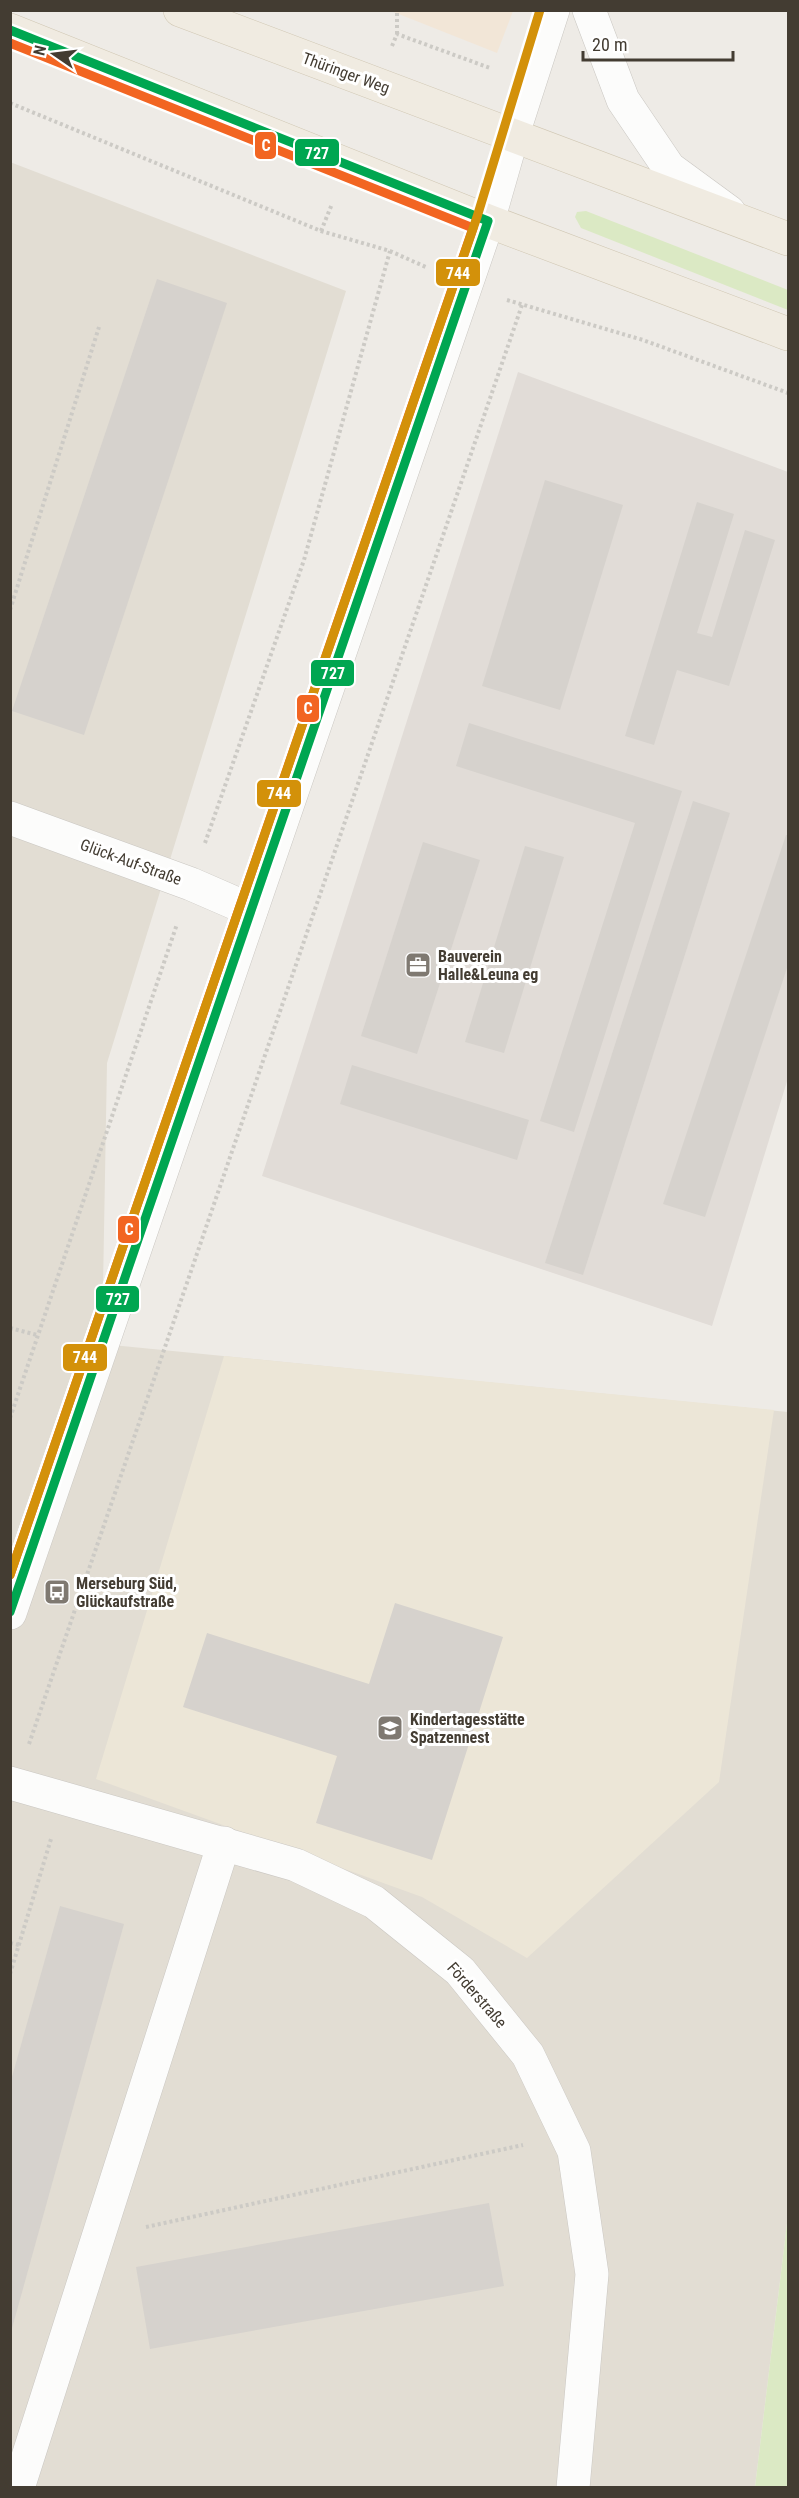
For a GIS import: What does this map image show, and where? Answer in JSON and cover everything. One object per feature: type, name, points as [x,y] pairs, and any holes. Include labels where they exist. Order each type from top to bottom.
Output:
[{"type":"main road","name":"Thüringer Weg","points":[[180,10],[789,239]]},
{"type":"main road","points":[[10,30],[488,220],[789,334]]},
{"type":"street","points":[[10,1613],[488,220],[553,10]]},
{"type":"street","points":[[589,10],[623,100],[669,168],[743,222]]},
{"type":"street","name":"Glück-Auf-Straße","points":[[10,818],[191,884],[251,910]]},
{"type":"street","name":"Förderstraße","points":[[13,1783],[296,1865],[374,1902],[460,1971],[528,2055],[574,2151],[591,2274],[573,2487]]},
{"type":"street","points":[[18,2487],[224,1843]]},
{"type":"path","points":[[397,10],[397,34]]},
{"type":"path","points":[[10,103],[321,231],[390,251],[522,306],[643,339],[789,393]]},
{"type":"path","points":[[10,1418],[191,884],[304,561],[390,251]]},
{"type":"path","points":[[13,1783],[522,306]]},
{"type":"path","points":[[10,610],[99,327]]},
{"type":"path","points":[[10,1328],[37,1335]]},
{"type":"path","points":[[10,1974],[63,1798]]},
{"type":"path","points":[[10,1943],[19,1945]]},
{"type":"path","points":[[98,2237],[567,2136]]},
{"type":"shaded area","points":[[391,11],[513,11],[497,53]]},
{"type":"shaded area","points":[[10,162],[346,291],[107,1063],[102,1344],[788,1412],[788,2215],[755,2487],[11,2487]]},
{"type":"shaded area","points":[[518,372],[788,472],[788,1078],[712,1326],[262,1176]]},
{"type":"shaded area","points":[[224,1356],[774,1410],[719,1782],[527,1958],[422,1897],[96,1779]]},
{"type":"green space","points":[[586,211],[788,290],[788,310],[581,228],[575,217],[577,212]]},
{"type":"green space","points":[[788,2215],[788,2487],[755,2487]]},
{"type":"building","points":[[157,279],[227,303],[84,735],[12,711]]},
{"type":"building","points":[[545,480],[623,505],[560,710],[482,686]]},
{"type":"building","points":[[697,502],[734,514],[697,633],[712,637],[745,530],[775,540],[729,686],[677,670],[654,745],[625,736]]},
{"type":"building","points":[[469,723],[682,791],[574,1132],[540,1121],[635,823],[456,766]]},
{"type":"building","points":[[693,801],[730,813],[583,1275],[545,1263]]},
{"type":"building","points":[[786,835],[788,835],[788,965],[705,1217],[663,1204]]},
{"type":"building","points":[[423,842],[480,860],[417,1054],[361,1036]]},
{"type":"building","points":[[525,846],[564,857],[504,1053],[465,1042]]},
{"type":"building","points":[[352,1065],[529,1120],[517,1160],[340,1104]]},
{"type":"building","points":[[395,1603],[503,1637],[432,1860],[316,1823],[337,1756],[183,1707],[207,1633],[369,1684]]},
{"type":"building","points":[[60,1906],[124,1924],[11,2332],[10,2084]]},
{"type":"building","points":[[489,2203],[504,2286],[150,2349],[136,2267]]},
{"type":"transit line","name":"744","points":[[10,1575],[477,217],[540,10]]},
{"type":"transit line","name":"727","points":[[10,30],[488,221],[10,1612]]},
{"type":"transit line","name":"C","points":[[10,43],[473,228],[10,1575]]},
{"type":"place","name":"Bauverein Halle&Leuna eg","points":[[418,965]]},
{"type":"place","name":"Merseburg Süd, Glückaufstraße","points":[[57,1592]]},
{"type":"place","name":"Kindertagesstätte Spatzennest","points":[[390,1728]]}]
